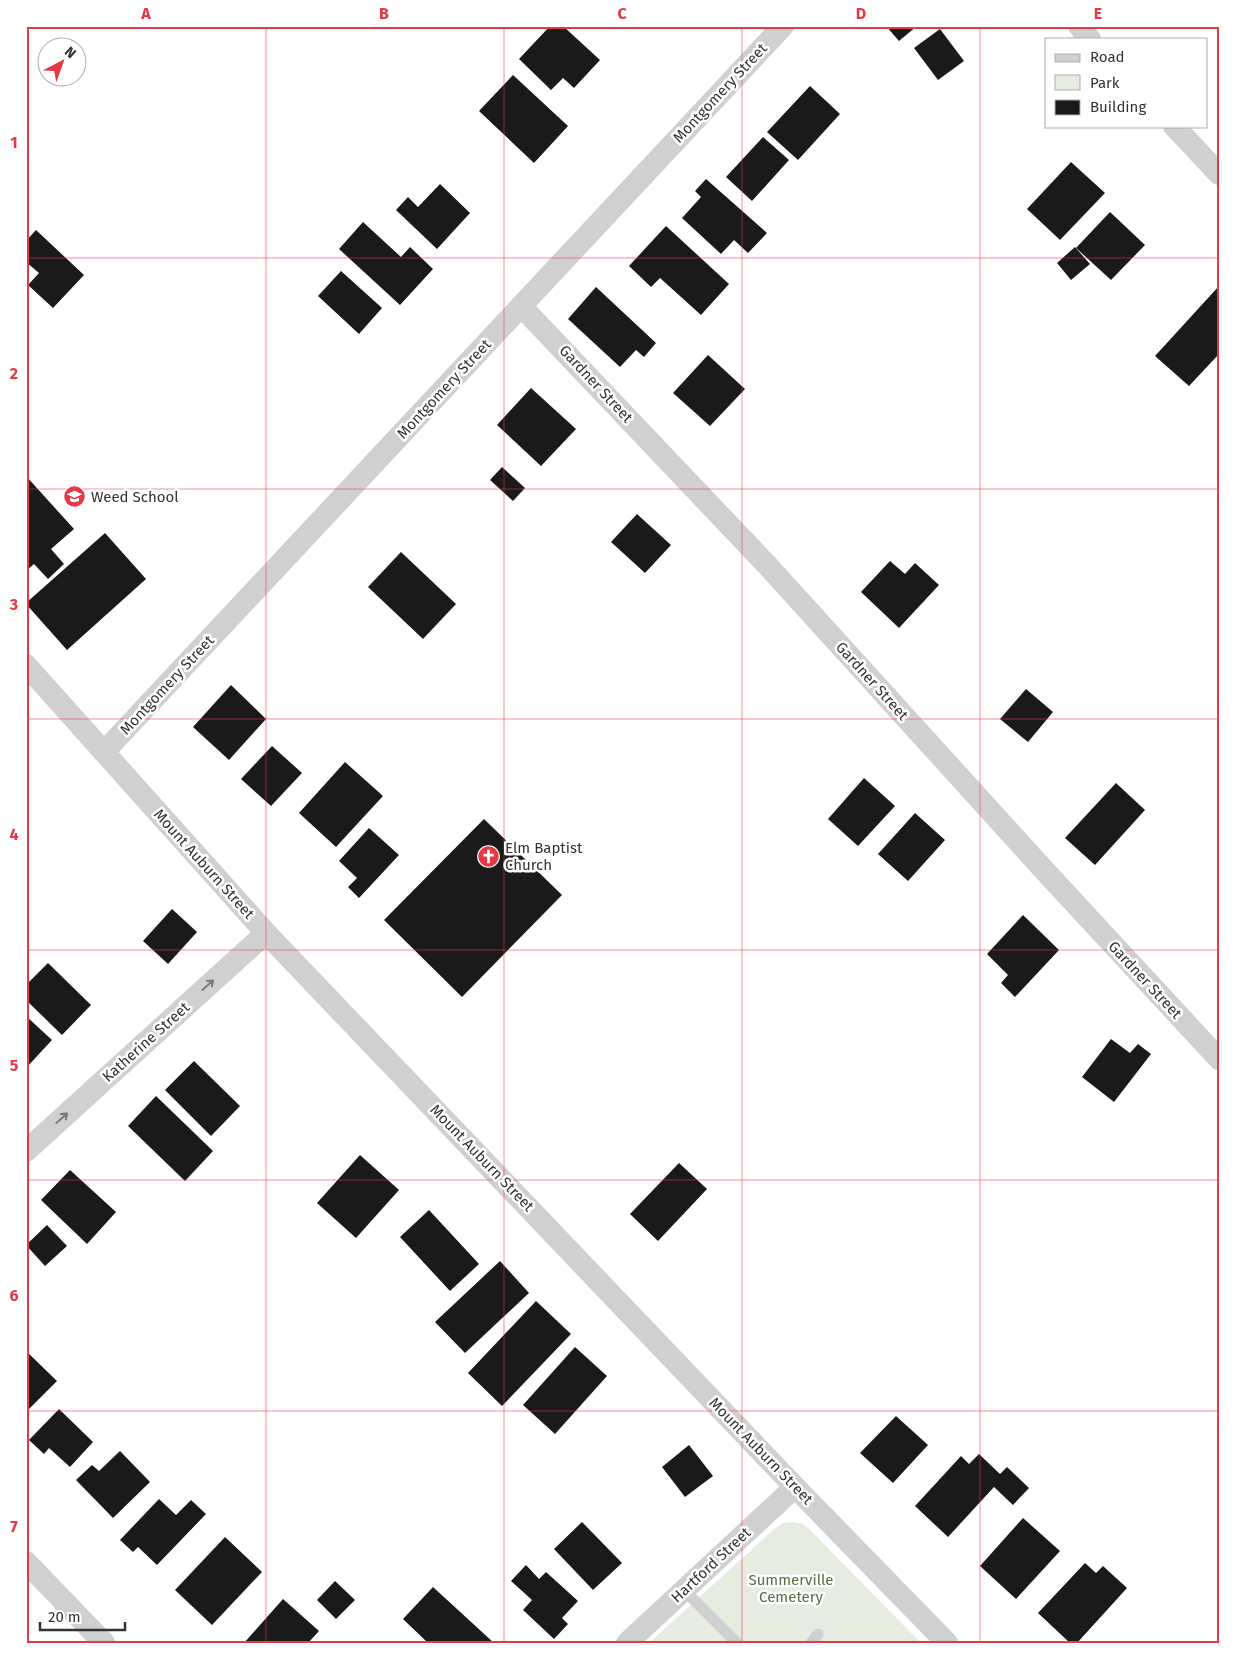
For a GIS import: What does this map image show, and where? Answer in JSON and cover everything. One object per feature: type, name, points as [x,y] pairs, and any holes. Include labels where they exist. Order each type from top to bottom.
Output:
[{"type":"street","name":"Montgomery Street","points":[[104,752],[783,26]]},
{"type":"street","points":[[1078,26],[1089,38]]},
{"type":"street","points":[[1176,128],[1219,174]]},
{"type":"street","name":"Gardner Street","points":[[522,306],[768,565],[1044,870],[1219,1059]]},
{"type":"street","name":"Mount Auburn Street","points":[[26,665],[266,933],[795,1487],[947,1643]]},
{"type":"street","name":"Katherine Street","points":[[26,1151],[266,933]]},
{"type":"street","name":"Hartford Street","points":[[627,1643],[795,1487]]},
{"type":"street","points":[[26,1562],[104,1643]]},
{"type":"lane","points":[[684,1590],[737,1643]]},
{"type":"green space","name":"Summerville Cemetery","points":[[783,1523],[800,1523],[808,1528],[921,1643],[649,1643],[773,1530]]},
{"type":"building","points":[[550,26],[563,26],[600,60],[574,88],[563,78],[551,90],[519,59]]},
{"type":"building","points":[[886,26],[917,26],[899,41]]},
{"type":"building","points":[[940,29],[964,61],[938,80],[914,48]]},
{"type":"building","points":[[513,75],[568,126],[534,163],[479,111]]},
{"type":"building","points":[[810,86],[840,114],[798,160],[767,132]]},
{"type":"building","points":[[763,137],[789,160],[752,201],[726,177]]},
{"type":"building","points":[[1071,162],[1105,193],[1060,240],[1027,209]]},
{"type":"building","points":[[706,179],[767,233],[748,253],[734,240],[721,254],[682,218],[701,197],[695,191]]},
{"type":"building","points":[[440,184],[470,213],[437,249],[396,210],[408,197],[418,207]]},
{"type":"building","points":[[1110,212],[1145,245],[1111,280],[1076,248]]},
{"type":"building","points":[[363,222],[401,257],[410,247],[433,269],[400,305],[339,249]]},
{"type":"building","points":[[666,226],[729,284],[701,315],[660,278],[651,287],[629,266]]},
{"type":"building","points":[[36,230],[84,275],[53,308],[28,285],[39,273],[26,262],[26,241]]},
{"type":"building","points":[[1075,247],[1090,264],[1071,280],[1057,263]]},
{"type":"building","points":[[341,271],[382,308],[359,334],[318,296]]},
{"type":"building","points":[[1219,286],[1219,354],[1189,386],[1155,356]]},
{"type":"building","points":[[596,287],[656,343],[644,357],[636,350],[620,367],[568,319]]},
{"type":"building","points":[[708,355],[745,389],[710,426],[673,393]]},
{"type":"building","points":[[531,388],[576,429],[541,466],[497,425]]},
{"type":"building","points":[[502,467],[525,488],[513,501],[490,480]]},
{"type":"building","points":[[26,476],[74,529],[51,549],[64,564],[48,579],[34,564],[26,571]]},
{"type":"building","points":[[637,514],[671,545],[645,573],[611,542]]},
{"type":"building","points":[[105,533],[146,579],[67,650],[26,603]]},
{"type":"building","points":[[401,552],[456,604],[423,639],[368,587]]},
{"type":"building","points":[[890,561],[905,574],[915,563],[939,585],[899,628],[861,592]]},
{"type":"building","points":[[231,685],[266,719],[229,760],[193,727]]},
{"type":"building","points":[[1026,689],[1053,712],[1028,742],[1000,719]]},
{"type":"building","points":[[272,746],[302,773],[271,806],[241,779]]},
{"type":"building","points":[[345,762],[383,796],[336,847],[299,813]]},
{"type":"building","points":[[864,778],[895,806],[858,846],[828,819]]},
{"type":"building","points":[[1116,783],[1145,810],[1095,865],[1065,838]]},
{"type":"building","points":[[915,813],[945,840],[908,881],[878,854]]},
{"type":"building","points":[[484,819],[562,895],[462,997],[384,920]]},
{"type":"building","points":[[369,828],[399,855],[359,898],[348,887],[357,878],[339,861]]},
{"type":"building","points":[[172,909],[197,932],[168,964],[143,941]]},
{"type":"building","points":[[1023,915],[1059,950],[1015,997],[1001,983],[1008,975],[987,954]]},
{"type":"building","points":[[48,963],[91,1005],[62,1035],[26,1000],[26,985]]},
{"type":"building","points":[[26,1016],[52,1040],[26,1068]]},
{"type":"building","points":[[1111,1039],[1130,1053],[1138,1044],[1151,1054],[1114,1102],[1082,1077]]},
{"type":"building","points":[[194,1061],[240,1106],[211,1136],[165,1090]]},
{"type":"building","points":[[156,1096],[213,1151],[185,1181],[128,1126]]},
{"type":"building","points":[[360,1155],[399,1190],[356,1238],[317,1203]]},
{"type":"building","points":[[679,1163],[707,1189],[658,1241],[630,1214]]},
{"type":"building","points":[[70,1170],[116,1212],[87,1244],[41,1200]]},
{"type":"building","points":[[429,1210],[479,1264],[450,1291],[400,1237]]},
{"type":"building","points":[[47,1225],[67,1246],[45,1266],[26,1245]]},
{"type":"building","points":[[500,1261],[529,1293],[465,1353],[435,1322]]},
{"type":"building","points":[[536,1301],[571,1334],[502,1406],[468,1373]]},
{"type":"building","points":[[575,1347],[607,1376],[555,1434],[523,1405]]},
{"type":"building","points":[[26,1351],[57,1381],[26,1412]]},
{"type":"building","points":[[59,1409],[93,1442],[70,1467],[49,1448],[44,1454],[29,1440]]},
{"type":"building","points":[[896,1416],[928,1445],[893,1483],[860,1453]]},
{"type":"building","points":[[689,1445],[713,1476],[685,1497],[662,1467]]},
{"type":"building","points":[[120,1451],[150,1482],[113,1518],[76,1480],[92,1465],[99,1471]]},
{"type":"building","points":[[979,1454],[1000,1474],[1007,1467],[1029,1488],[1013,1505],[994,1487],[948,1537],[915,1506],[961,1456],[969,1464]]},
{"type":"building","points":[[159,1499],[176,1515],[191,1500],[206,1514],[157,1565],[138,1547],[133,1552],[120,1540]]},
{"type":"building","points":[[1023,1518],[1060,1551],[1016,1599],[980,1566]]},
{"type":"building","points":[[582,1522],[622,1563],[593,1590],[554,1549]]},
{"type":"building","points":[[225,1537],[262,1572],[212,1625],[175,1590]]},
{"type":"building","points":[[1085,1563],[1096,1573],[1103,1566],[1127,1588],[1077,1643],[1070,1643],[1038,1613]]},
{"type":"building","points":[[526,1565],[539,1579],[546,1572],[578,1601],[562,1618],[568,1624],[554,1639],[523,1610],[532,1600],[511,1581]]},
{"type":"building","points":[[335,1581],[355,1600],[336,1619],[317,1600]]},
{"type":"building","points":[[433,1587],[494,1643],[428,1643],[403,1619]]},
{"type":"building","points":[[283,1599],[319,1631],[308,1643],[244,1643]]},
{"type":"place","name":"Weed School","points":[[75,497]]},
{"type":"place","name":"Elm Baptist Church","points":[[489,857]]}]
